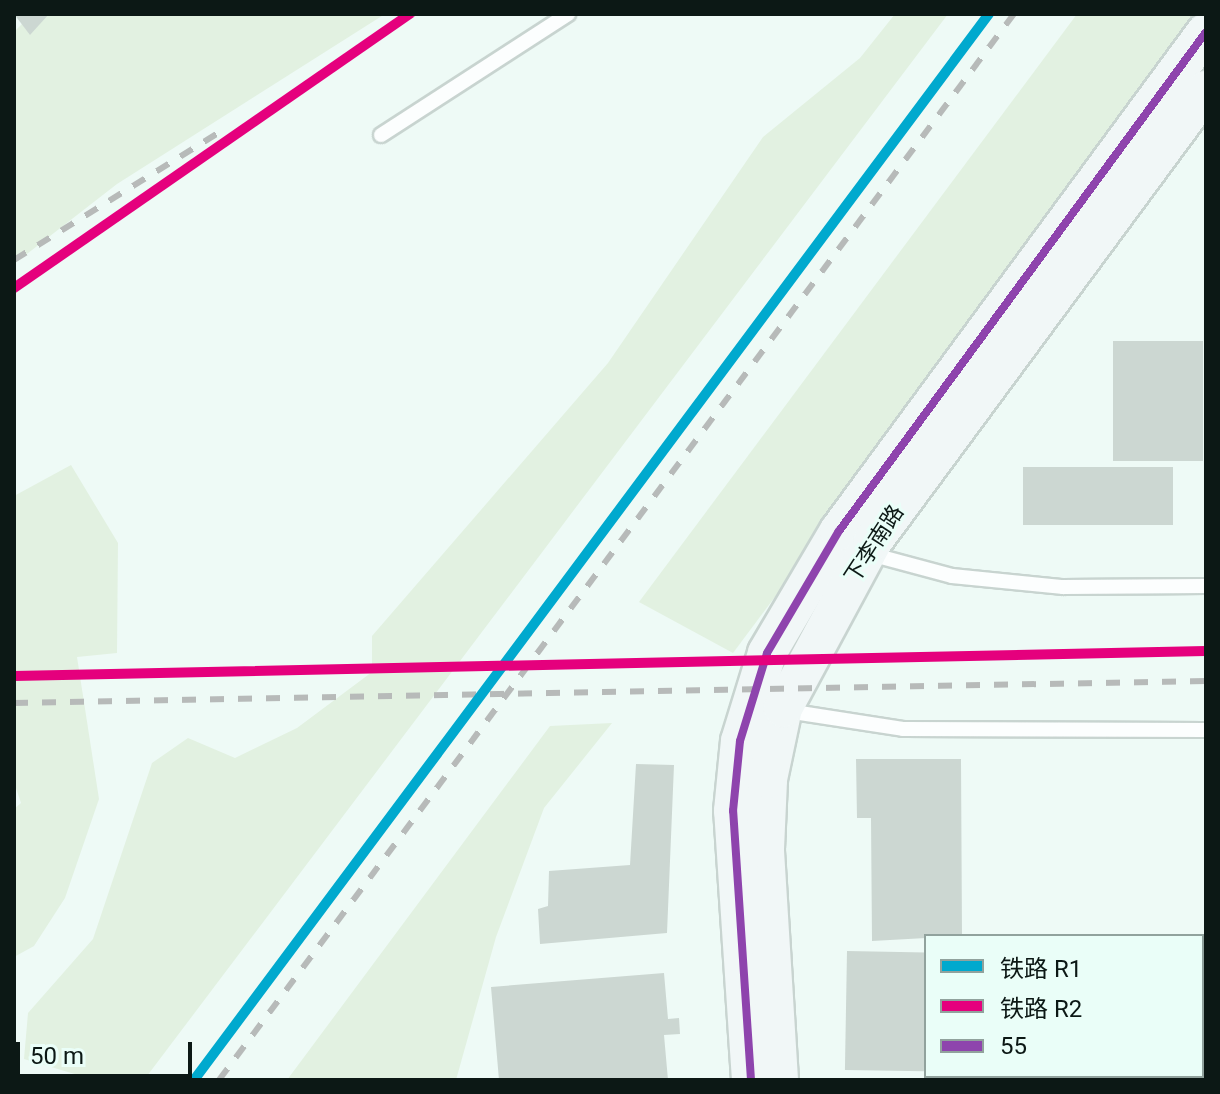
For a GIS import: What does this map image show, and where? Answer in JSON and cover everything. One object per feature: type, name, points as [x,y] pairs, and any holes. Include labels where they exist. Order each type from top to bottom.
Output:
[{"type":"main road","name":"下李南路","points":[[779,1080],[765,849],[768,779],[778,708],[774,640],[839,531],[1206,32]]},
{"type":"main road","name":"下李南路","points":[[751,1080],[733,811],[740,741],[778,708],[865,554],[1206,90]]},
{"type":"main road","points":[[774,640],[813,648]]},
{"type":"lane","points":[[381,135],[568,14]]},
{"type":"lane","points":[[865,554],[984,579],[1063,587],[1206,586]]},
{"type":"lane","points":[[778,708],[903,729],[1206,730]]},
{"type":"green space","points":[[32,14],[385,14],[117,184],[14,264],[14,32]]},
{"type":"green space","points":[[895,14],[948,14],[144,1080],[95,1080],[24,1059],[28,1013],[93,939],[152,763],[188,738],[235,758],[297,728],[372,672],[372,636],[608,363],[763,137],[860,58]]},
{"type":"green space","points":[[1077,14],[1206,14],[1206,19],[733,653],[639,602]]},
{"type":"green space","points":[[71,465],[118,543],[117,653],[77,657],[99,799],[65,898],[34,946],[14,957],[14,809],[21,803],[14,782],[14,496]]},
{"type":"green space","points":[[612,723],[544,808],[496,937],[456,1080],[287,1080],[550,726]]},
{"type":"building","points":[[14,14],[49,14],[30,35]]},
{"type":"building","points":[[1113,341],[1203,341],[1203,461],[1113,461]]},
{"type":"building","points":[[1023,467],[1173,467],[1173,525],[1023,525]]},
{"type":"building","points":[[856,759],[961,759],[962,934],[924,934],[924,938],[872,941],[871,818],[857,818]]},
{"type":"building","points":[[636,764],[674,765],[667,933],[540,944],[538,909],[548,906],[549,871],[630,865]]},
{"type":"building","points":[[847,951],[924,952],[924,1071],[845,1070]]},
{"type":"building","points":[[664,973],[668,1019],[679,1018],[680,1034],[664,1035],[668,1080],[499,1080],[491,987]]},
{"type":"railway","points":[[14,288],[410,14]]},
{"type":"railway","points":[[219,1080],[1014,14]]},
{"type":"railway","points":[[14,260],[220,132]]},
{"type":"railway","points":[[14,676],[1206,651]]},
{"type":"railway","points":[[14,703],[1206,681]]},
{"type":"rail line","name":"R2","points":[[14,288],[410,14]]},
{"type":"rail line","name":"R1","points":[[194,1080],[989,14]]},
{"type":"rail line","name":"R2","points":[[14,676],[1206,651]]},
{"type":"transit line","name":"55","points":[[751,1080],[733,811],[740,741],[767,653],[839,531],[1206,32]]}]
